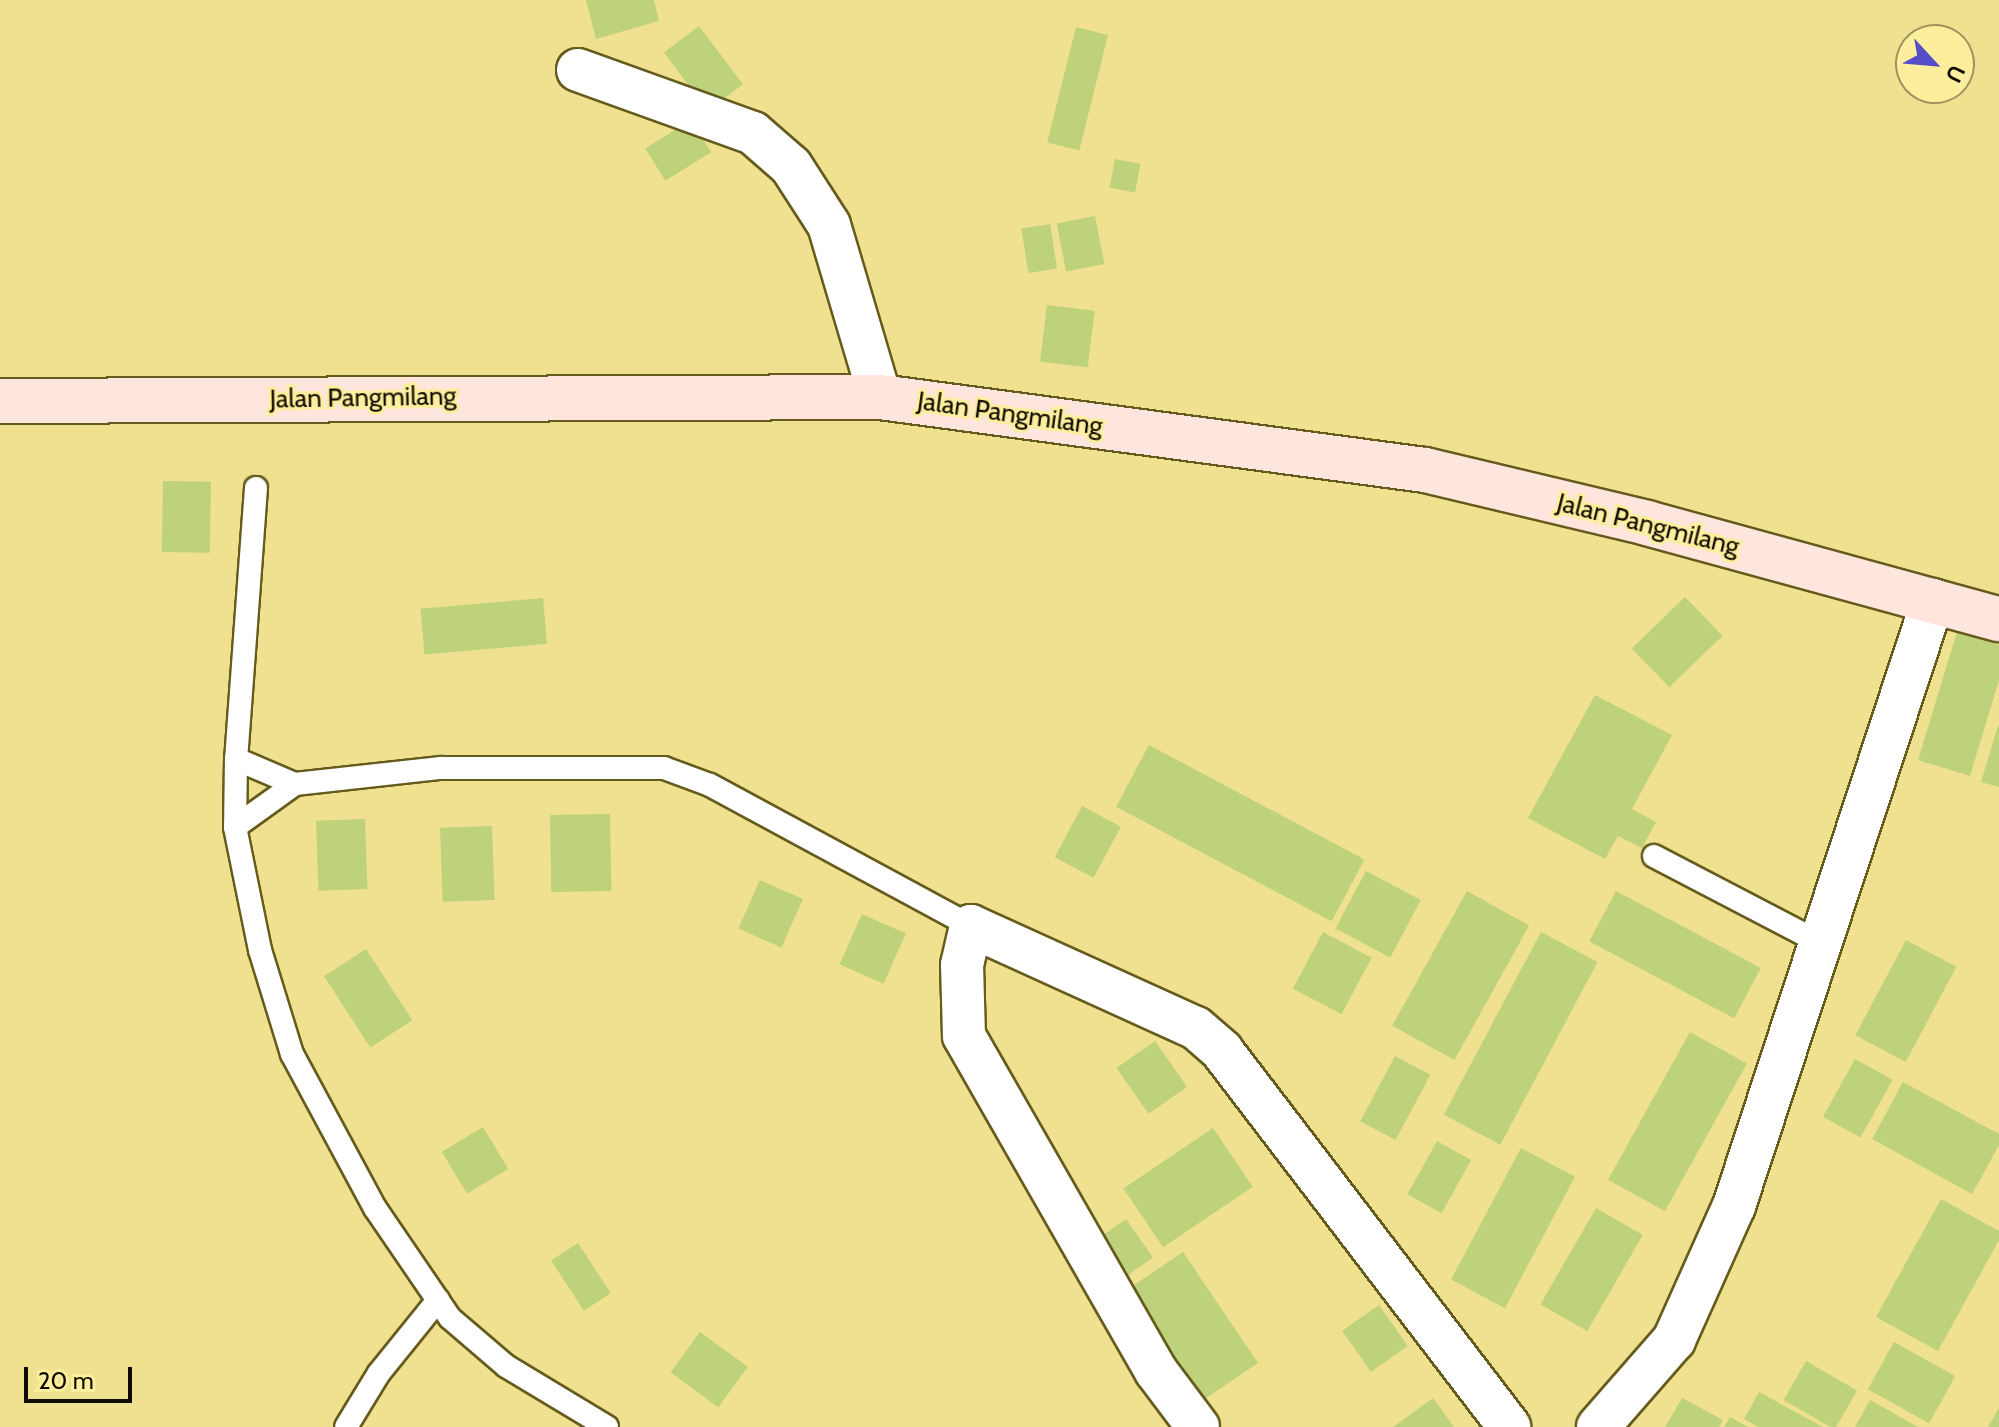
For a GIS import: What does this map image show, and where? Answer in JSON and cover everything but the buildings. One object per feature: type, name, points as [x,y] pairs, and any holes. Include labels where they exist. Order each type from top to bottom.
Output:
[{"type":"street","points":[[578,70],[753,133],[791,166],[829,225],[880,397]]},
{"type":"street","name":"Jalan Pangmilang","points":[[0,401],[880,397],[1425,470],[1999,619]]},
{"type":"street","points":[[1598,1427],[1674,1340],[1734,1206],[1933,600]]},
{"type":"street","points":[[1198,1427],[1156,1371],[964,1036],[962,965],[971,926],[1196,1028],[1222,1051],[1509,1427]]},
{"type":"lane","points":[[256,488],[236,759],[235,827],[260,950],[292,1054],[375,1208],[450,1318],[506,1366],[607,1427]]},
{"type":"lane","points":[[236,759],[295,784],[441,768],[664,768],[710,785],[971,926]]},
{"type":"lane","points":[[235,827],[295,784]]},
{"type":"lane","points":[[1654,856],[1822,944]]},
{"type":"lane","points":[[346,1427],[379,1373],[438,1300]]}]
